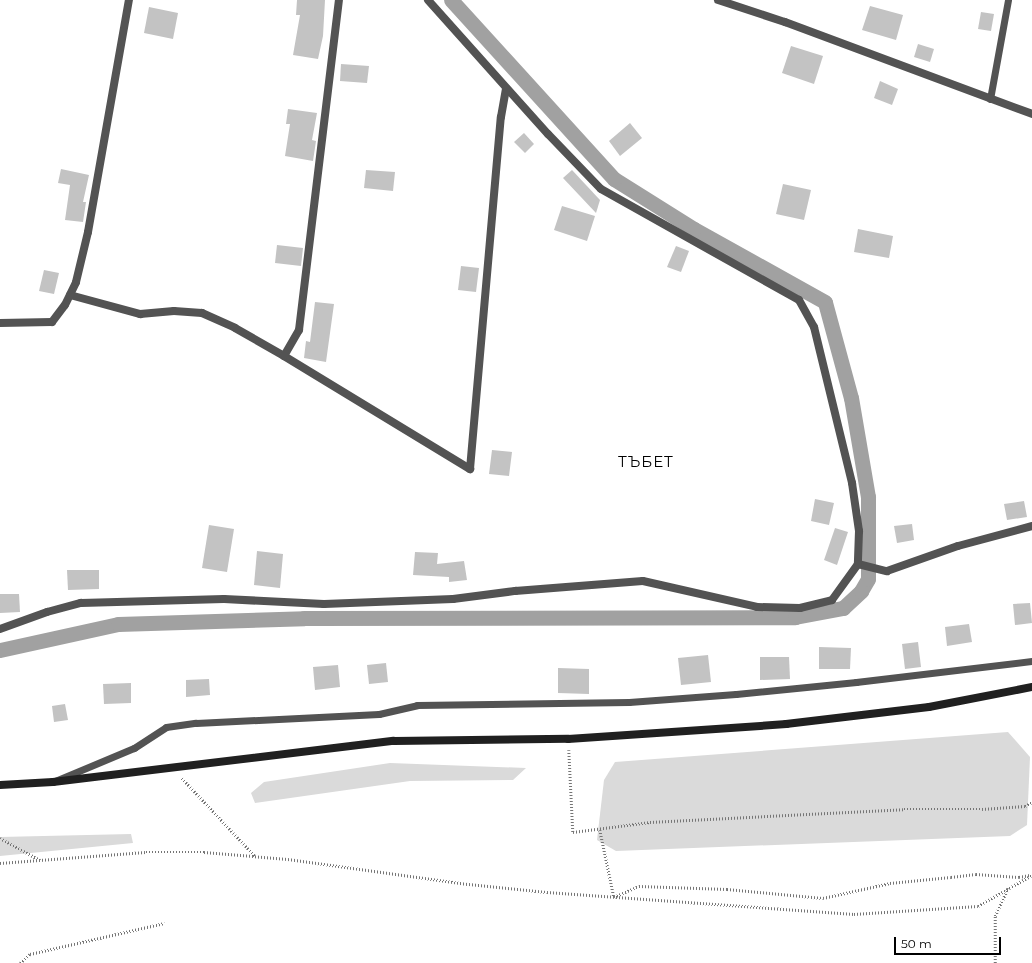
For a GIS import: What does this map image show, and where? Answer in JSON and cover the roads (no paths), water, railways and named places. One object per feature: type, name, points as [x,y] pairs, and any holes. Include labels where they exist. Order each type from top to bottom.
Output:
[{"type":"main road","points":[[0,785],[53,782],[394,741],[568,739],[786,724],[928,707],[1032,687]]},
{"type":"street","points":[[0,323],[52,322],[65,305],[76,282],[88,232],[129,0]]},
{"type":"street","points":[[284,356],[299,330],[339,0]]},
{"type":"street","points":[[0,629],[47,612],[81,603],[224,599],[324,604],[453,599],[515,591],[643,581],[757,607],[800,608],[832,600],[858,564],[859,530],[852,483],[814,327],[799,300],[601,189],[548,134],[428,0]]},
{"type":"street","points":[[718,0],[785,22],[1032,114]]},
{"type":"street","points":[[70,295],[140,314],[174,312],[202,313],[235,328],[284,356],[470,469],[501,117],[506,88]]},
{"type":"street","points":[[858,564],[887,571],[958,546],[1032,526]]},
{"type":"lane","points":[[990,99],[1008,0]]},
{"type":"lane","points":[[53,782],[134,748],[166,727],[196,723],[379,714],[417,705],[629,702],[698,697],[856,682],[1032,661]]},
{"type":"waterway","points":[[0,650],[118,624],[304,618],[795,617],[843,608],[861,591],[868,579],[868,497],[851,398],[825,302],[694,229],[614,179],[451,0]]},
{"type":"district","name":"ТЪБЕТ","points":[[646,462]]}]
